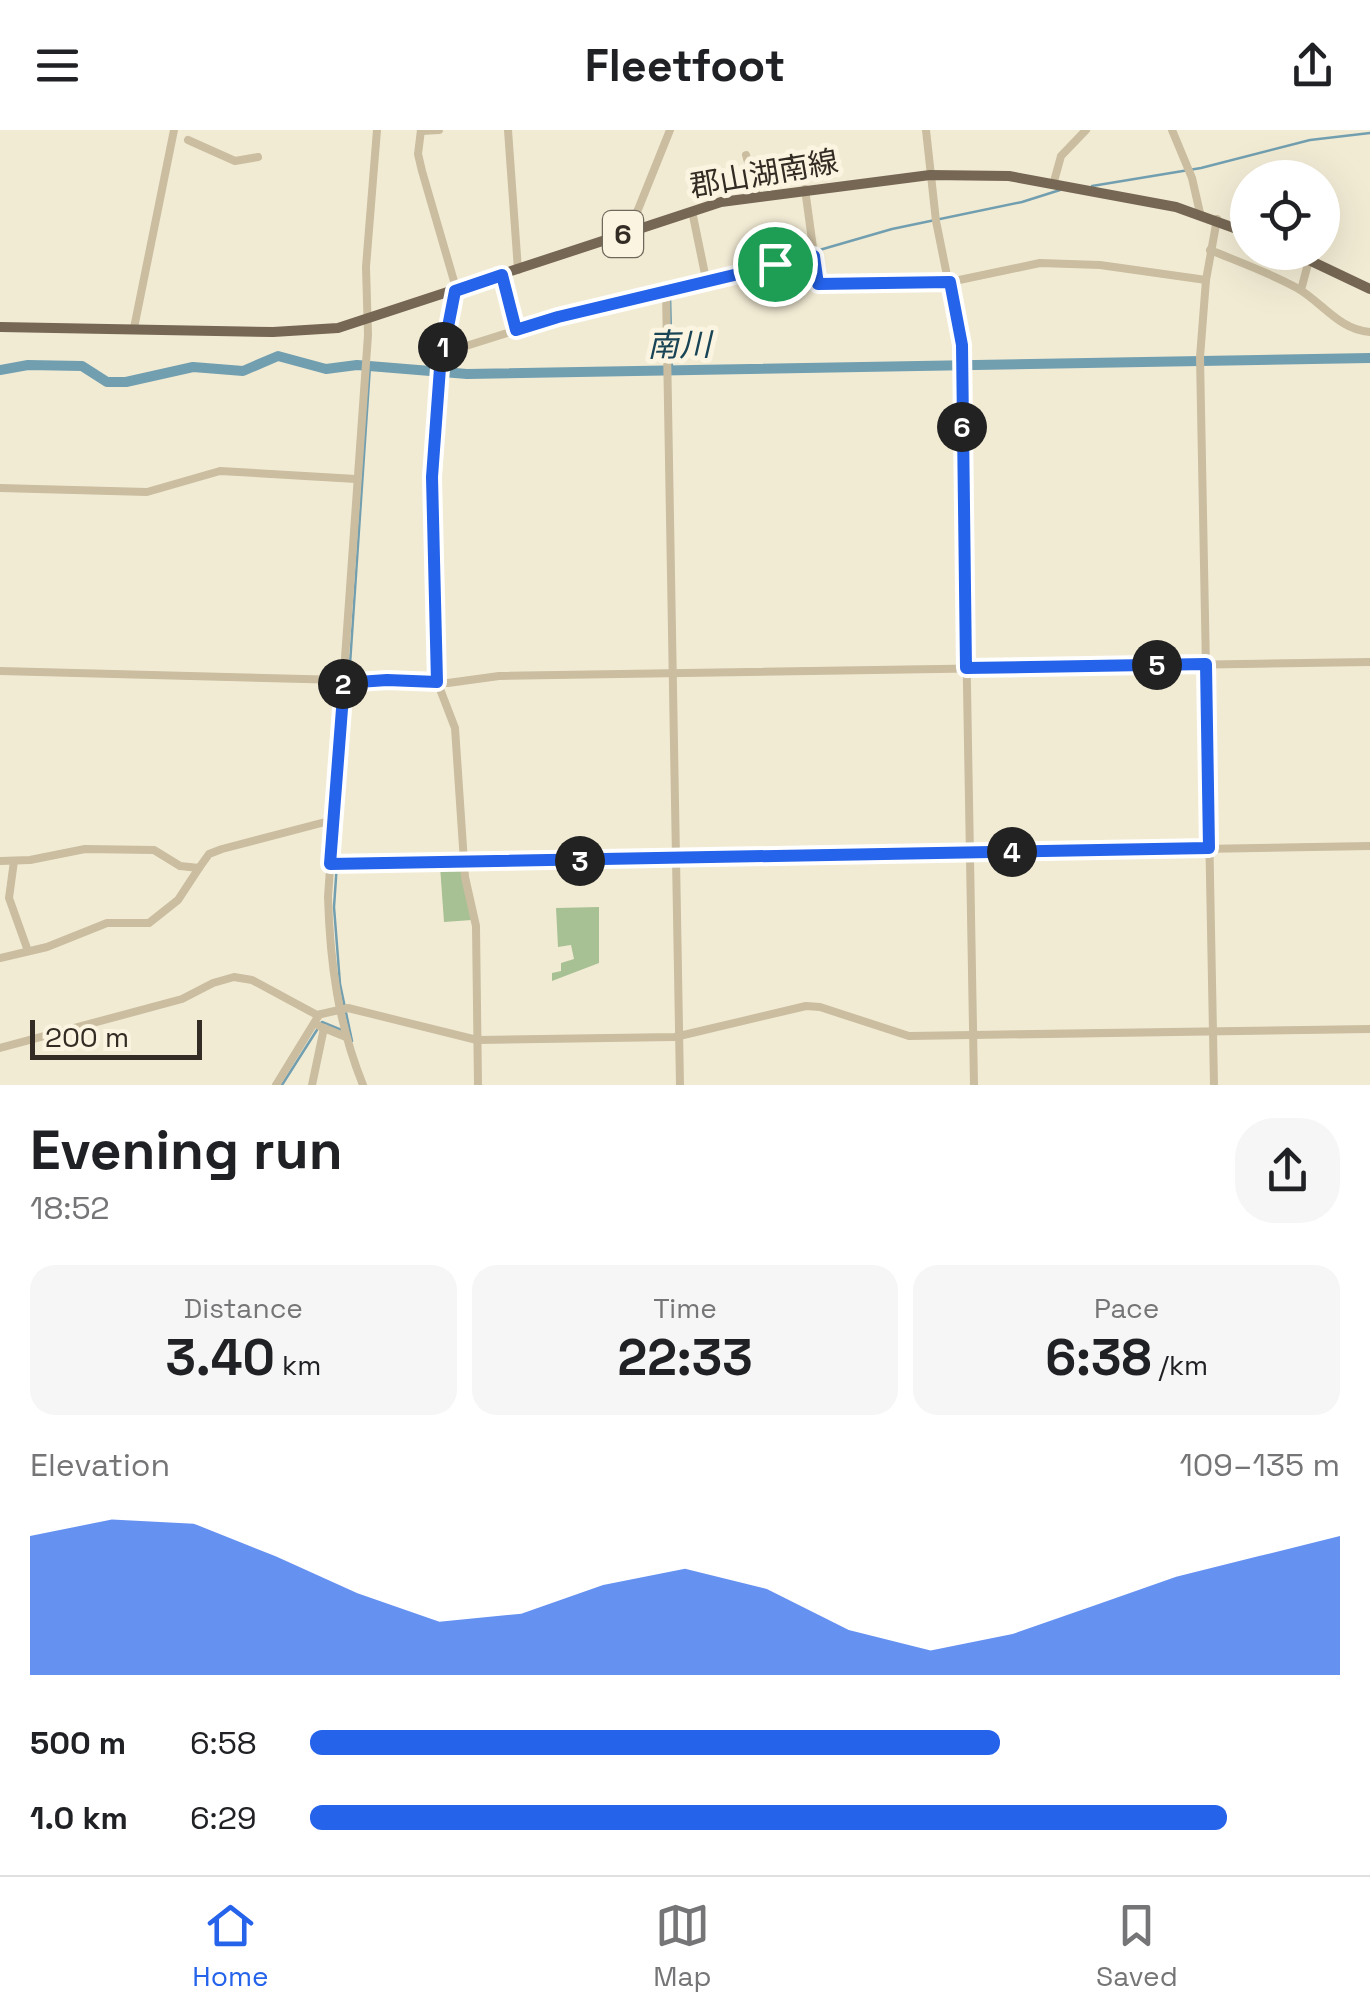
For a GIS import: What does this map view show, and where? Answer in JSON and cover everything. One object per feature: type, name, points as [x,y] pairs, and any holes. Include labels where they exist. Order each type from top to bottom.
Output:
[{"type":"main road","name":"郡山湖南線","points":[[0,327],[317,331],[366,320],[692,211],[757,196],[930,175],[1009,176],[1200,213],[1230,225]]},
{"type":"main road","points":[[1330,270],[1370,289]]},
{"type":"street","points":[[134,328],[174,130]]},
{"type":"street","points":[[363,1085],[346,1036],[329,945],[368,335],[366,267],[377,130]]},
{"type":"street","points":[[439,130],[421,131],[418,154],[455,291],[439,373],[432,477],[437,682],[455,728],[464,863],[476,926],[478,1085]]},
{"type":"street","points":[[508,130],[518,270]]},
{"type":"street","points":[[630,232],[670,130]]},
{"type":"street","points":[[926,130],[930,175],[960,330],[962,360],[974,1085]]},
{"type":"street","points":[[1053,185],[1061,156],[1086,130]]},
{"type":"street","points":[[1172,130],[1192,178],[1200,213]]},
{"type":"street","points":[[188,140],[234,160],[258,157]]},
{"type":"street","points":[[746,155],[757,196]]},
{"type":"street","points":[[805,190],[818,284],[950,282],[1040,263],[1100,265],[1206,280]]},
{"type":"street","points":[[692,211],[707,284]]},
{"type":"street","points":[[1214,1085],[1200,362],[1206,280],[1217,219]]},
{"type":"street","points":[[1210,250],[1300,290],[1334,318],[1356,330],[1370,332]]},
{"type":"street","points":[[443,349],[814,256]]},
{"type":"street","points":[[1300,290],[1306,270]]},
{"type":"street","points":[[502,275],[516,330]]},
{"type":"street","points":[[666,291],[680,1085]]},
{"type":"street","points":[[0,488],[147,492],[220,471],[356,479]]},
{"type":"street","points":[[0,671],[437,682],[498,676],[1370,662]]},
{"type":"street","points":[[0,958],[107,924],[148,922],[164,914],[178,900],[213,852],[334,820]]},
{"type":"street","points":[[334,864],[1370,846]]},
{"type":"street","points":[[0,860],[85,849],[154,850],[180,866],[199,868]]},
{"type":"street","points":[[14,861],[9,898],[28,951]]},
{"type":"street","points":[[0,1048],[182,999],[234,977],[252,980],[346,1036]]},
{"type":"street","points":[[276,1085],[319,1022],[343,1008],[478,1040],[679,1036],[806,1006],[820,1007],[902,1036],[1370,1029]]},
{"type":"street","points":[[312,1085],[319,1022]]},
{"type":"green space","points":[[461,865],[472,920],[444,922],[440,866]]},
{"type":"green space","points":[[599,907],[599,963],[552,981],[552,973],[561,971],[561,963],[574,959],[571,945],[558,947],[556,908]]},
{"type":"waterway","points":[[1092,186],[1201,168],[1310,140],[1370,133]]},
{"type":"waterway","points":[[816,251],[1060,190]]},
{"type":"waterway","points":[[758,266],[809,253]]},
{"type":"waterway","points":[[670,295],[672,370]]},
{"type":"waterway","name":"南川","points":[[0,370],[28,365],[82,366],[107,382],[126,382],[193,367],[243,371],[278,356],[326,369],[357,365],[467,374],[1370,358]]},
{"type":"waterway","points":[[349,679],[370,366]]},
{"type":"waterway","points":[[349,687],[334,907],[340,984],[352,1041]]},
{"type":"waterway","points":[[282,1085],[322,1022],[344,1031]]},
{"type":"route","points":[[814,256],[818,284],[950,282],[962,345],[966,668],[1206,664],[1209,848],[330,864],[344,683],[437,682],[432,477],[440,368],[455,291],[502,275],[516,330],[775,264],[814,256]]}]
